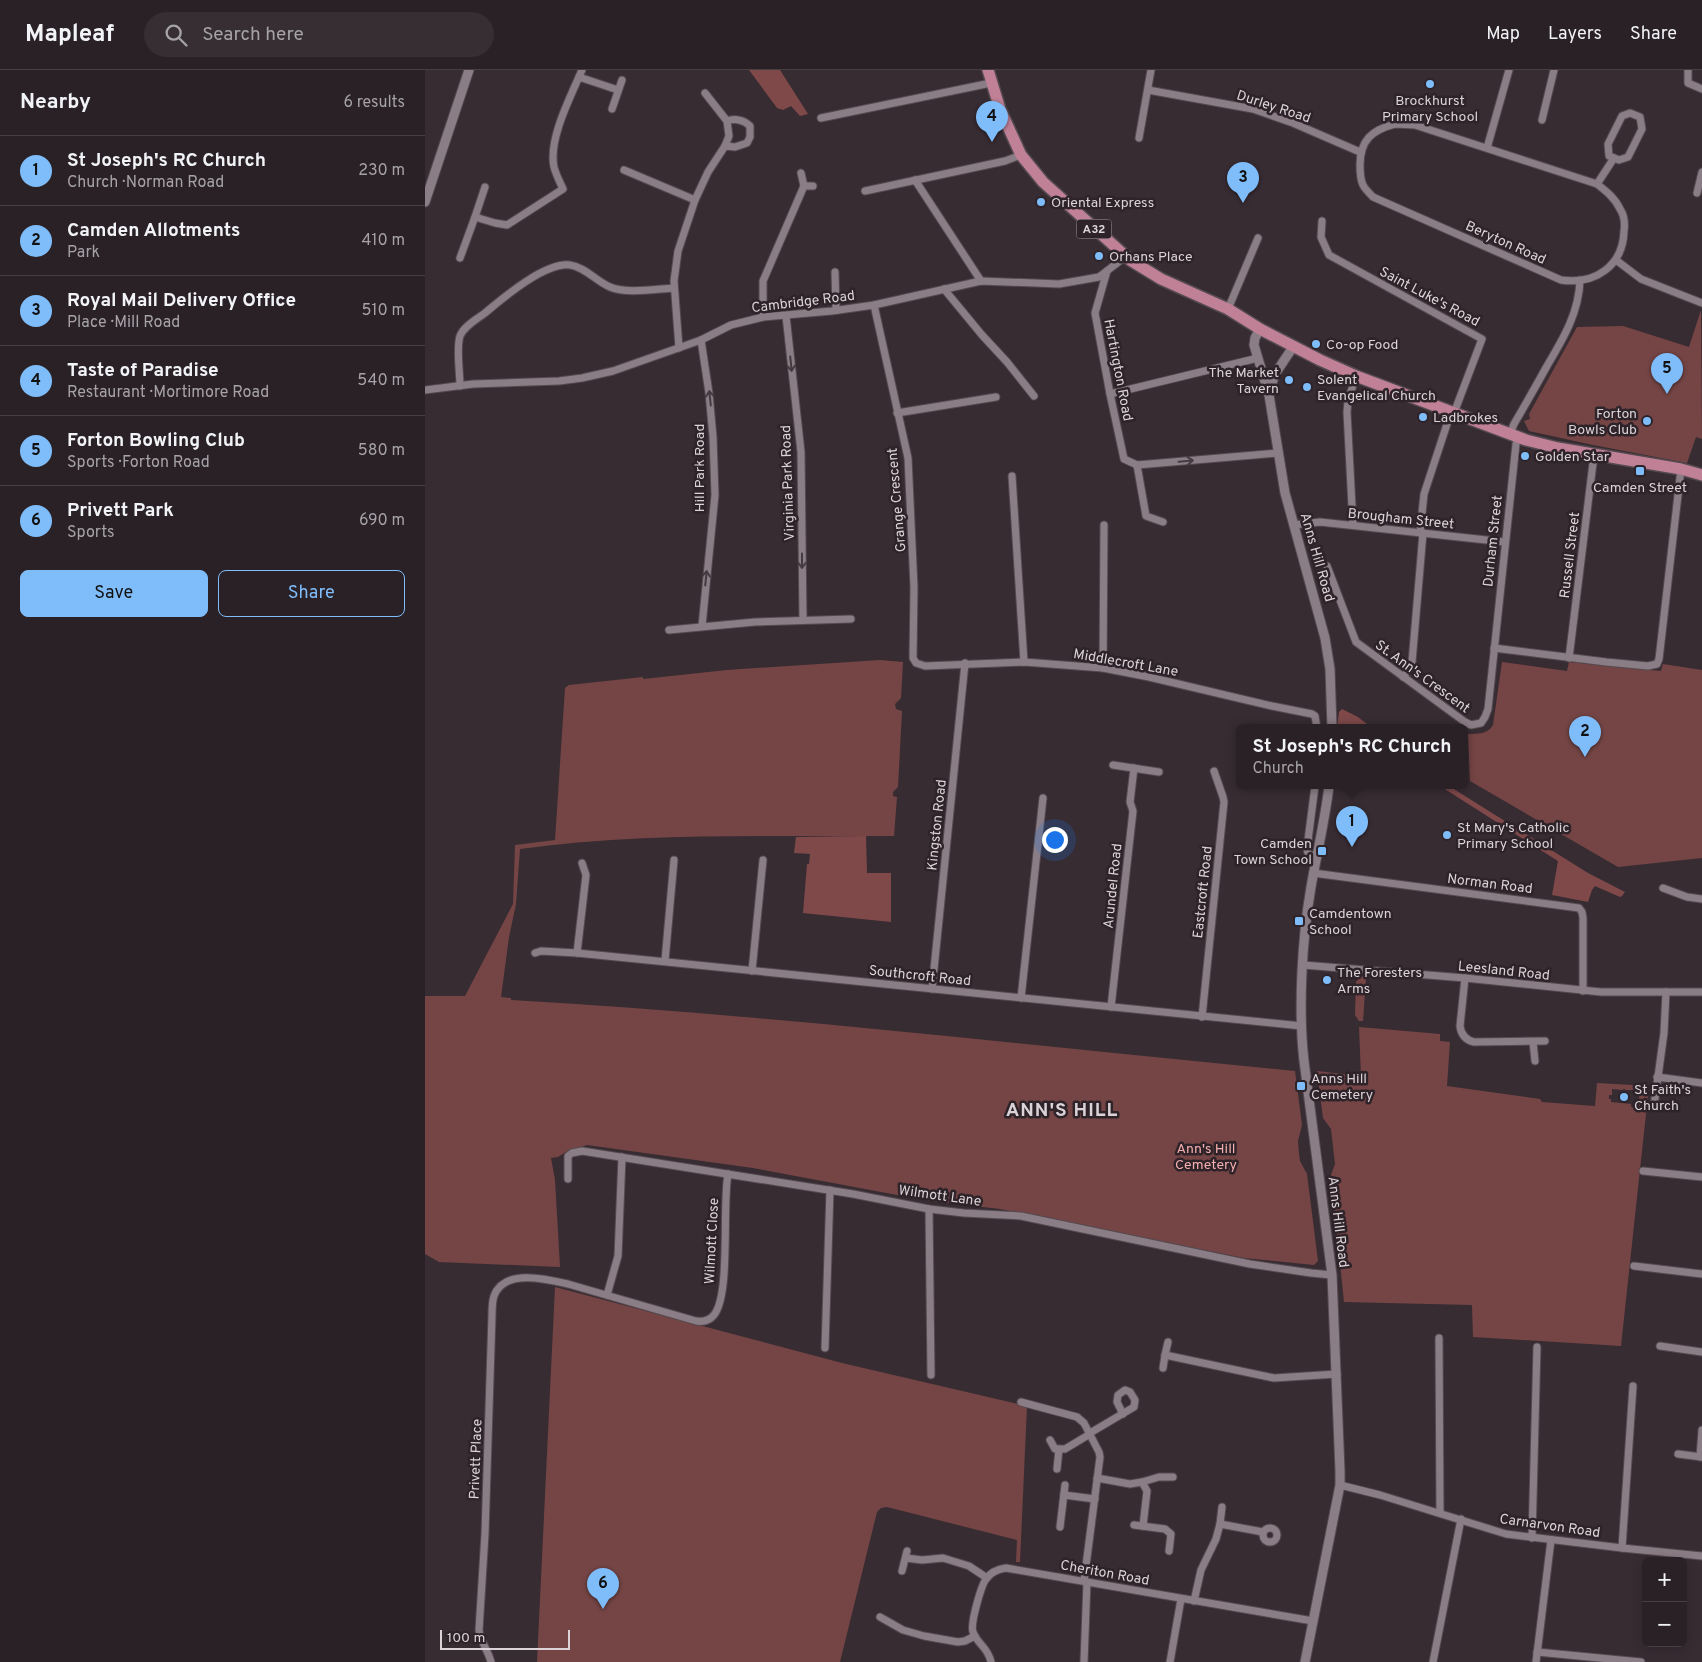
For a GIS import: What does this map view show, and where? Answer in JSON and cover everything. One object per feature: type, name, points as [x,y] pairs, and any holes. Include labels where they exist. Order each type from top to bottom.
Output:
[{"type":"main road","name":"A32","points":[[988,70],[1006,122],[1021,155],[1043,182],[1125,256],[1161,279],[1228,309],[1293,347],[1356,376],[1514,435],[1551,447],[1681,469],[1702,475]]},
{"type":"street","points":[[425,202],[469,70]]},
{"type":"street","points":[[1139,138],[1151,70]]},
{"type":"street","points":[[1487,148],[1509,70]]},
{"type":"street","points":[[1541,120],[1554,70]]},
{"type":"street","points":[[1689,70],[1688,83],[1702,89]]},
{"type":"street","points":[[568,197],[554,166],[554,146],[581,73],[618,90]]},
{"type":"street","points":[[612,109],[622,80]]},
{"type":"street","points":[[821,118],[991,83]]},
{"type":"street","name":"Durley Road","points":[[1148,90],[1253,109],[1360,152]]},
{"type":"street","points":[[679,348],[674,288],[674,274],[678,251],[695,200],[708,172],[725,146],[729,136],[727,121],[705,93]]},
{"type":"street","points":[[1630,113],[1640,116],[1642,129],[1628,157],[1619,160],[1614,158],[1609,156],[1608,144],[1622,116],[1630,113]]},
{"type":"street","points":[[725,146],[731,147],[744,144],[749,140],[751,132],[750,126],[745,122],[727,121]]},
{"type":"street","name":"Beryton Road","points":[[1395,124],[1415,125],[1597,184],[1612,196],[1621,210],[1625,225],[1621,250],[1615,260],[1599,275],[1580,280],[1561,280],[1373,197],[1363,186],[1360,172],[1360,152],[1371,135],[1383,127],[1395,124]]},
{"type":"street","points":[[865,191],[1021,155]]},
{"type":"street","points":[[1597,184],[1614,158]]},
{"type":"street","points":[[624,170],[695,200]]},
{"type":"street","points":[[1697,193],[1702,172]]},
{"type":"street","points":[[763,317],[763,280],[804,186],[801,173]]},
{"type":"street","points":[[915,180],[981,281]]},
{"type":"street","points":[[804,186],[813,186]]},
{"type":"street","points":[[460,258],[485,187]]},
{"type":"street","points":[[475,218],[507,225],[563,189]]},
{"type":"street","name":"Saint Luke's Road","points":[[1322,220],[1321,237],[1329,255],[1482,338],[1452,412]]},
{"type":"street","points":[[1228,309],[1258,238]]},
{"type":"street","name":"Cambridge Road","points":[[425,390],[582,378],[613,371],[679,348],[701,340],[731,324],[763,317],[786,316],[873,305],[981,281],[1059,284],[1099,276],[1125,256]]},
{"type":"street","points":[[1615,260],[1641,279],[1702,303]]},
{"type":"street","points":[[460,386],[459,342],[464,331],[510,292],[550,269],[562,265],[575,267],[615,289],[674,288]]},
{"type":"street","name":"Hartington Road","points":[[1107,271],[1095,313],[1124,460],[1137,465]]},
{"type":"street","points":[[835,272],[836,310]]},
{"type":"street","name":"Durham Street","points":[[1493,648],[1514,461],[1514,424],[1566,334],[1576,307],[1580,280]]},
{"type":"street","points":[[944,288],[1034,396]]},
{"type":"street","name":"Grange Crescent","points":[[873,305],[909,468],[914,578],[913,658],[917,664]]},
{"type":"street","name":"Virginia Park Road","points":[[786,316],[801,452],[803,620]]},
{"type":"street","name":"Anns Hill Road","points":[[1260,329],[1254,342],[1269,395],[1285,493],[1325,638],[1330,669],[1332,724]]},
{"type":"street","name":"Hill Park Road","points":[[701,340],[713,437],[715,495],[702,626]]},
{"type":"street","name":"Anns Hill Road","points":[[1269,395],[1270,386],[1275,374],[1293,347]]},
{"type":"street","points":[[1110,394],[1258,358]]},
{"type":"street","points":[[1353,525],[1347,412],[1356,376]]},
{"type":"street","points":[[897,413],[995,397]]},
{"type":"street","points":[[1403,677],[1412,662],[1424,494],[1452,412]]},
{"type":"street","points":[[1163,522],[1146,516],[1137,465],[1277,453]]},
{"type":"street","name":"Russell Street","points":[[1569,658],[1594,455]]},
{"type":"street","points":[[1493,648],[1648,666],[1657,664],[1681,469]]},
{"type":"street","points":[[1012,476],[1024,662]]},
{"type":"street","name":"Brougham Street","points":[[1294,525],[1320,522],[1505,542]]},
{"type":"street","points":[[1103,668],[1104,525]]},
{"type":"street","name":"St. Ann's Crescent","points":[[1327,566],[1356,642],[1471,725],[1481,723],[1488,709],[1493,648]]},
{"type":"street","points":[[669,630],[702,626],[851,618]]},
{"type":"street","name":"Middlecroft Lane","points":[[917,664],[925,666],[1024,662],[1103,668],[1311,714],[1315,716],[1316,724]]},
{"type":"street","name":"Kingston Road","points":[[932,989],[965,664]]},
{"type":"street","points":[[1113,765],[1159,772]]},
{"type":"street","name":"Arundel Road","points":[[1111,1007],[1133,811],[1130,802],[1134,768]]},
{"type":"street","name":"Eastcroft Road","points":[[1202,1017],[1224,802],[1214,771]]},
{"type":"street","points":[[1315,789],[1307,848],[1308,854],[1317,858]]},
{"type":"street","name":"Anns Hill Road","points":[[1305,1662],[1340,1486],[1332,1275],[1303,1056],[1302,1026],[1303,965],[1308,908],[1329,789]]},
{"type":"street","points":[[1021,998],[1043,798]]},
{"type":"street","points":[[665,961],[674,860]]},
{"type":"street","points":[[753,970],[763,860]]},
{"type":"street","points":[[577,953],[586,875],[582,863]]},
{"type":"street","name":"Norman Road","points":[[1313,873],[1579,908],[1583,918],[1583,991]]},
{"type":"street","points":[[1663,888],[1687,897],[1702,899]]},
{"type":"street","name":"Southcroft Road","points":[[535,953],[541,951],[577,953],[665,961],[1302,1026]]},
{"type":"street","name":"Leesland Road","points":[[1303,965],[1465,978],[1583,991],[1702,992]]},
{"type":"street","points":[[1465,978],[1460,1026],[1465,1038],[1474,1042],[1545,1041]]},
{"type":"street","points":[[1653,1106],[1664,1033],[1666,992]]},
{"type":"street","points":[[1533,1042],[1535,1061]]},
{"type":"street","points":[[1657,1077],[1702,1083]]},
{"type":"street","name":"Wilmott Lane","points":[[568,1179],[567,1158],[572,1153],[582,1151],[830,1190],[929,1208],[964,1213],[1021,1216],[1250,1264],[1332,1275]]},
{"type":"street","points":[[607,1295],[618,1256],[622,1157]]},
{"type":"street","points":[[1643,1171],[1702,1178]]},
{"type":"street","name":"Wilmott Close","points":[[529,1279],[555,1281],[696,1322],[712,1318],[715,1314],[723,1286],[728,1174]]},
{"type":"street","points":[[825,1348],[830,1190]]},
{"type":"street","points":[[929,1208],[931,1375]]},
{"type":"street","points":[[1635,1266],[1702,1274]]},
{"type":"street","name":"Privett Place","points":[[491,1662],[479,1630],[485,1534],[493,1305],[496,1293],[506,1282],[519,1278],[529,1279]]},
{"type":"street","points":[[1439,1338],[1440,1513]]},
{"type":"street","points":[[1163,1368],[1168,1342]]},
{"type":"street","points":[[1660,1346],[1702,1352]]},
{"type":"street","points":[[1532,1538],[1537,1347]]},
{"type":"street","points":[[1165,1355],[1275,1378],[1337,1374]]},
{"type":"street","points":[[1622,1548],[1633,1386]]},
{"type":"street","points":[[1021,1402],[1077,1417],[1090,1434],[1100,1457],[1086,1581],[1084,1662]]},
{"type":"street","points":[[1050,1440],[1055,1449],[1065,1450],[1123,1414]]},
{"type":"street","points":[[1678,1454],[1701,1457],[1702,1430]]},
{"type":"street","points":[[1057,1469],[1059,1449]]},
{"type":"street","points":[[1097,1478],[1130,1484],[1159,1477],[1173,1477]]},
{"type":"street","points":[[1142,1482],[1147,1491],[1143,1526]]},
{"type":"street","points":[[1060,1527],[1065,1485]]},
{"type":"street","name":"Carnarvon Road","points":[[1340,1486],[1380,1495],[1499,1532],[1532,1538],[1702,1556]]},
{"type":"street","points":[[1064,1495],[1095,1499]]},
{"type":"street","points":[[1194,1601],[1201,1570],[1216,1539],[1222,1507]]},
{"type":"street","points":[[1433,1662],[1461,1520]]},
{"type":"street","points":[[1220,1524],[1263,1532]]},
{"type":"street","points":[[1134,1525],[1165,1529],[1171,1534],[1169,1551]]},
{"type":"street","points":[[1536,1662],[1551,1540]]},
{"type":"street","points":[[902,1571],[906,1554],[922,1560],[943,1558],[969,1566],[987,1578],[982,1588],[973,1630],[975,1636],[986,1648],[991,1662]]},
{"type":"street","name":"Cheriton Road","points":[[987,1578],[998,1569],[1006,1568],[1313,1621]]},
{"type":"street","points":[[1170,1662],[1181,1599]]},
{"type":"street","points":[[880,1617],[908,1631],[945,1640],[962,1642],[975,1636]]},
{"type":"street","points":[[1537,1652],[1641,1662]]},
{"type":"green space","points":[[1701,310],[1702,439],[1696,437],[1687,463],[1529,431],[1524,421],[1530,419],[1529,414],[1577,327],[1623,326],[1689,347]]},
{"type":"green space","name":"Ann's Hill Cemetery","points":[[880,660],[903,662],[901,698],[895,704],[896,709],[902,711],[898,787],[893,792],[893,796],[897,797],[894,836],[707,836],[613,840],[520,849],[516,904],[509,937],[501,997],[511,998],[511,1000],[805,1022],[1295,1071],[1302,1125],[1298,1141],[1299,1154],[1300,1161],[1307,1174],[1318,1261],[1314,1265],[1244,1258],[1000,1209],[924,1200],[753,1168],[587,1145],[551,1158],[555,1180],[560,1267],[439,1262],[425,1254],[425,996],[465,996],[513,904],[515,845],[555,840],[565,688],[569,685],[643,677],[643,679],[727,670]]},
{"type":"green space","points":[[1502,662],[1567,671],[1569,662],[1661,671],[1663,664],[1702,670],[1702,858],[1618,867],[1470,781],[1468,734],[1486,732],[1493,725]]},
{"type":"green space","points":[[1361,976],[1366,977],[1363,1021],[1359,1021],[1355,1015],[1356,982]]},
{"type":"green space","points":[[1359,1027],[1440,1034],[1440,1041],[1450,1042],[1447,1086],[1540,1099],[1542,1102],[1595,1106],[1597,1083],[1649,1086],[1621,1346],[1473,1337],[1472,1305],[1344,1302],[1331,1175],[1335,1164],[1331,1129],[1323,1118],[1317,1071],[1361,1076]],"holes":[[[1624,1088],[1625,1090],[1639,1090],[1639,1108],[1631,1107],[1631,1104],[1611,1102],[1609,1095],[1612,1095],[1612,1089],[1623,1090]]]},
{"type":"green space","points":[[555,1287],[842,1363],[1027,1406],[1020,1562],[1016,1562],[1017,1540],[887,1507],[881,1508],[877,1512],[840,1662],[537,1662]]},
{"type":"shaded area","points":[[749,70],[780,70],[808,114],[800,116],[791,106],[783,110],[777,108]]},
{"type":"shaded area","points":[[1342,709],[1367,724],[1338,724],[1339,712]]},
{"type":"shaded area","points":[[1445,789],[1454,789],[1588,873],[1625,892],[1620,897],[1595,886],[1588,902],[1552,895],[1558,861]]},
{"type":"shaded area","points":[[866,836],[867,873],[891,873],[891,922],[803,913],[807,864],[809,864],[810,854],[794,853],[796,837]]},
{"type":"place","name":"Brockhurst Primary School","points":[[1430,84]]},
{"type":"place","name":"Taste of Paradise","points":[[992,142]]},
{"type":"place","name":"Oriental Express","points":[[1041,202]]},
{"type":"place","name":"Royal Mail Delivery Office","points":[[1243,203]]},
{"type":"place","name":"Orhans Place","points":[[1099,256]]},
{"type":"place","name":"Co-op Food","points":[[1316,344]]},
{"type":"place","name":"The Market Tavern","points":[[1289,380]]},
{"type":"place","name":"Solent Evangelical Church","points":[[1307,387]]},
{"type":"place","name":"Forton Bowling Club","points":[[1667,394]]},
{"type":"place","name":"Ladbrokes","points":[[1423,417]]},
{"type":"place","name":"Forton Bowls Club","points":[[1647,421]]},
{"type":"place","name":"Golden Star","points":[[1525,456]]},
{"type":"place","name":"Camden Street","points":[[1640,471]]},
{"type":"place","name":"Camden Allotments","points":[[1585,757]]},
{"type":"place","name":"St Mary's Catholic Primary School","points":[[1447,835]]},
{"type":"place","name":"St Joseph's RC Church","points":[[1352,847]]},
{"type":"place","name":"Camden Town School","points":[[1322,851]]},
{"type":"place","name":"Camdentown School","points":[[1299,921]]},
{"type":"place","name":"The Foresters Arms","points":[[1327,980]]},
{"type":"place","name":"Anns Hill Cemetery","points":[[1301,1086]]},
{"type":"place","name":"St Faith's Church","points":[[1624,1097]]},
{"type":"place","name":"Privett Park","points":[[603,1609]]},
{"type":"district","name":"ANN'S HILL","points":[[1062,1109]]}]
